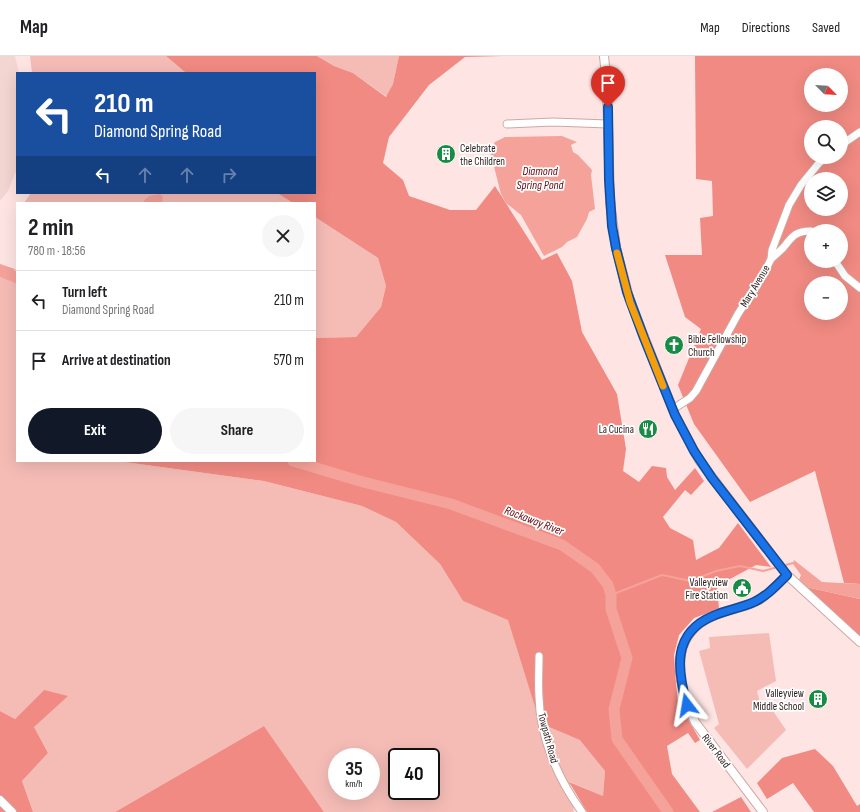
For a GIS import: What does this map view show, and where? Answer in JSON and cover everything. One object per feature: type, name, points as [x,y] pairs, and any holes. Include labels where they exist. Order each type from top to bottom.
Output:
[{"type":"street","points":[[604,56],[607,86],[611,213],[616,248],[630,302],[673,409],[699,460],[785,573],[860,642]]},
{"type":"street","points":[[507,124],[553,122],[608,124]]},
{"type":"street","points":[[848,140],[860,132]]},
{"type":"street","name":"Mary Avenue","points":[[673,409],[690,398],[696,391],[738,314],[771,259],[772,250],[789,205],[801,185],[818,164]]},
{"type":"street","points":[[771,259],[795,234],[804,231]]},
{"type":"street","points":[[840,268],[845,276],[860,288]]},
{"type":"street","name":"River Road","points":[[763,812],[695,722],[687,705],[682,689],[680,660],[684,642],[699,623],[715,615],[753,603],[760,599],[770,592],[785,573]]},
{"type":"street","name":"Towpath Road","points":[[539,656],[539,697],[542,722],[555,765],[566,787],[582,812]]},
{"type":"street","points":[[0,800],[12,812]]},
{"type":"shaded area","points":[[0,56],[15,56],[19,72],[16,72],[16,171],[8,191],[0,201]]},
{"type":"shaded area","points":[[30,56],[166,56],[185,72],[32,72]]},
{"type":"shaded area","points":[[166,56],[317,56],[334,66],[353,73],[386,97],[393,84],[399,56],[503,56],[465,57],[429,85],[389,137],[383,163],[403,180],[409,196],[450,210],[476,210],[495,186],[542,260],[557,253],[572,281],[582,332],[617,394],[626,449],[623,471],[639,482],[652,466],[666,468],[667,477],[675,490],[695,468],[704,481],[691,495],[685,490],[663,517],[670,528],[693,540],[696,560],[719,548],[738,523],[771,567],[756,565],[717,586],[719,609],[694,618],[679,635],[674,655],[678,702],[700,740],[695,743],[688,733],[667,746],[672,774],[700,812],[587,812],[569,782],[603,796],[605,771],[580,740],[540,723],[508,620],[463,601],[440,564],[396,522],[362,506],[264,481],[124,462],[316,462],[316,338],[356,337],[381,307],[386,286],[378,258],[316,218],[316,202],[291,202],[279,194],[316,194],[316,72],[185,72]]},
{"type":"shaded area","points":[[317,56],[399,56],[393,84],[387,97],[353,73],[334,66]]},
{"type":"shaded area","points":[[695,56],[860,56],[860,584],[844,583],[815,471],[750,502],[694,424],[678,385],[701,329],[685,317],[665,255],[702,255],[700,218],[713,216],[712,181],[696,179]]},
{"type":"shaded area","points":[[30,194],[279,194],[291,202],[25,202]]},
{"type":"shaded area","points":[[316,218],[378,258],[386,286],[381,307],[356,337],[316,338]]},
{"type":"shaded area","points":[[16,269],[16,462],[124,462],[264,481],[362,506],[396,522],[440,564],[463,601],[508,619],[540,722],[581,740],[605,771],[603,796],[570,782],[574,812],[324,812],[264,726],[115,812],[33,812],[22,781],[48,753],[34,727],[44,690],[15,719],[0,711],[0,277],[9,281]]},
{"type":"shaded area","points":[[799,580],[806,587],[860,599],[860,646],[796,588]]},
{"type":"shaded area","points":[[769,633],[776,681],[757,691],[761,706],[773,711],[786,730],[747,769],[714,728],[719,724],[699,651],[710,648],[709,637]]},
{"type":"shaded area","points":[[44,690],[68,696],[34,727],[48,753],[22,781],[33,812],[0,812],[0,711],[15,719]]},
{"type":"shaded area","points":[[264,726],[324,812],[115,812]]},
{"type":"shaded area","points":[[815,749],[833,766],[857,806],[860,804],[860,812],[814,812],[793,783],[767,799],[757,783],[782,758]]},
{"type":"shaded area","points":[[741,797],[751,812],[712,812]]},
{"type":"water","name":"Diamond Spring Pond","points":[[562,136],[577,142],[571,145],[573,152],[578,155],[592,170],[591,175],[595,209],[589,212],[587,219],[577,237],[544,256],[521,215],[506,203],[501,194],[490,151],[495,142],[505,137]]},
{"type":"water","points":[[160,194],[163,197],[162,202],[144,202],[147,198]]},
{"type":"water","points":[[0,264],[15,269],[9,281],[0,277]]},
{"type":"water","points":[[794,560],[822,582],[860,584],[860,599],[806,587],[799,580],[801,575],[793,564]]},
{"type":"waterway","name":"Rockaway River","points":[[0,270],[16,278]]},
{"type":"waterway","name":"Rockaway River","points":[[296,462],[363,482],[451,504],[562,545],[595,568],[608,585],[611,595],[611,609],[627,658],[614,709],[617,739],[668,812]]},
{"type":"waterway","points":[[782,566],[793,563]]},
{"type":"waterway","points":[[611,595],[662,575],[691,581],[716,571],[740,566],[763,571],[778,567]]},
{"type":"slow traffic","points":[[617,253],[630,302],[663,386]]},
{"type":"place","name":"Celebrate the Children","points":[[446,154]]},
{"type":"place","name":"Bible Fellowship Church","points":[[674,345]]},
{"type":"place","name":"La Cucina","points":[[648,429]]},
{"type":"place","name":"Valleyview Fire Station","points":[[742,588]]},
{"type":"place","name":"Valleyview Middle School","points":[[818,699]]},
{"type":"route","points":[[608,107],[609,180],[612,226],[620,267],[630,302],[675,415],[699,460],[787,575],[770,592],[760,599],[753,603],[706,619],[693,629],[684,642],[680,660],[682,689],[687,705]]}]
